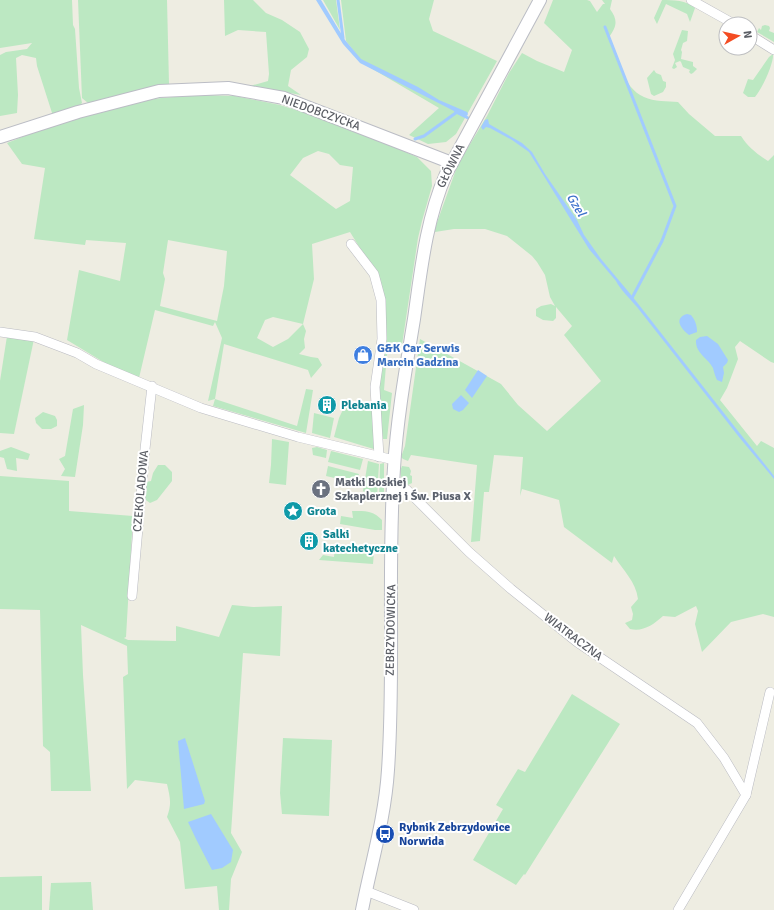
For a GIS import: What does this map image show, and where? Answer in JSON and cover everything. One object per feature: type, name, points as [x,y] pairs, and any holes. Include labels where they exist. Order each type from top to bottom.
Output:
[{"type":"street","name":"GŁÓWNA","points":[[409,348],[424,246],[437,195],[452,163],[540,0]]},
{"type":"street","points":[[691,0],[720,16]]},
{"type":"street","points":[[758,39],[774,50]]},
{"type":"street","name":"NIEDOBCZYCKA","points":[[0,137],[78,112],[159,91],[228,88],[284,98],[452,163]]},
{"type":"street","points":[[351,244],[374,274],[381,300],[382,339],[374,387],[379,457]]},
{"type":"street","points":[[0,332],[36,337],[77,353],[96,364],[202,408],[290,435],[394,460]]},
{"type":"street","name":"ZEBRZYDOWICKA","points":[[362,910],[383,810],[388,772],[394,460],[409,348]]},
{"type":"street","name":"CZEKOLADOWA","points":[[132,596],[152,386]]},
{"type":"street","name":"WIATRACZNA","points":[[393,483],[407,490],[469,552],[511,589],[578,642],[697,723],[724,758],[746,795]]},
{"type":"street","points":[[678,910],[746,795],[770,692]]},
{"type":"street","points":[[366,891],[414,910]]},
{"type":"green space","points":[[0,0],[72,0],[79,88],[82,103],[80,105],[53,116],[37,66],[36,58],[22,55],[16,58],[18,95],[17,113],[0,116],[0,55],[6,52],[27,49],[32,43],[0,48]]},
{"type":"green space","points":[[78,0],[167,0],[169,84],[88,103],[82,98]]},
{"type":"green space","points":[[224,0],[253,0],[266,13],[282,20],[300,32],[309,49],[307,57],[291,70],[288,86],[301,95],[250,86],[268,81],[269,74],[266,32],[238,30],[225,36]]},
{"type":"green space","points":[[323,0],[336,0],[340,30]]},
{"type":"green space","points":[[341,0],[434,0],[429,19],[433,31],[497,61],[456,134],[446,142],[428,144],[409,135],[439,108],[364,64],[346,41]]},
{"type":"green space","points":[[553,0],[587,0],[590,1],[597,12],[603,4],[605,4],[602,0],[612,0],[610,9],[616,23],[614,30],[609,37],[626,79],[637,93],[652,100],[678,102],[689,114],[715,136],[741,136],[753,150],[768,161],[774,155],[774,363],[740,341],[735,347],[738,359],[727,388],[720,400],[757,446],[761,441],[774,448],[774,617],[763,614],[731,622],[702,652],[695,624],[698,611],[696,606],[675,617],[663,616],[652,625],[644,629],[630,629],[625,623],[632,620],[633,614],[631,607],[638,599],[635,587],[629,576],[614,556],[612,563],[564,527],[559,500],[522,489],[520,496],[523,457],[494,455],[489,492],[484,492],[480,541],[471,542],[477,465],[411,455],[408,461],[401,457],[405,446],[420,339],[501,384],[518,405],[547,431],[601,381],[564,335],[572,326],[556,307],[556,318],[553,321],[543,320],[536,316],[536,309],[541,306],[551,304],[555,306],[550,297],[545,275],[532,256],[507,236],[485,229],[454,229],[435,232],[435,228],[458,164],[487,116],[509,73],[522,53],[564,72],[572,50],[544,23]]},
{"type":"green space","points":[[662,0],[684,2],[695,8],[690,22],[687,14],[666,4],[657,24],[654,18]]},
{"type":"green space","points":[[762,26],[769,26],[769,31],[774,33],[774,42],[758,33],[759,28],[761,30]]},
{"type":"green space","points":[[682,30],[688,31],[687,41],[683,43],[681,50],[681,59],[693,62],[693,66],[697,69],[691,74],[689,72],[690,70],[683,67],[680,61],[675,63],[677,67],[674,69],[672,68],[675,60],[673,54]]},
{"type":"green space","points":[[773,54],[770,69],[761,88],[755,97],[748,97],[743,93],[748,79],[753,80],[769,57]]},
{"type":"green space","points":[[654,70],[656,73],[661,75],[663,81],[666,82],[666,87],[663,92],[654,96],[651,94],[647,78]]},
{"type":"green space","points":[[202,95],[235,96],[280,105],[367,135],[417,157],[431,171],[432,186],[418,238],[400,352],[383,351],[373,269],[350,232],[312,244],[314,279],[303,324],[306,331],[304,339],[305,348],[299,354],[318,358],[322,365],[311,378],[308,370],[224,344],[215,399],[208,401],[222,338],[215,322],[213,326],[155,310],[139,378],[110,366],[67,340],[79,270],[120,281],[126,243],[86,240],[85,245],[34,239],[45,168],[22,164],[7,143],[40,130],[122,104],[161,98]],"holes":[[[318,151],[329,154],[340,165],[353,167],[350,201],[336,209],[290,175],[303,158]],[[168,240],[227,251],[224,286],[217,321],[160,306],[165,279],[163,273]],[[273,317],[303,324],[288,339],[273,347],[257,338],[265,320]]]},
{"type":"green space","points":[[7,336],[34,339],[14,434],[0,433],[0,381]]},
{"type":"green space","points":[[382,353],[387,353],[384,390],[392,393],[387,439],[383,439],[380,428],[376,385]]},
{"type":"green space","points":[[306,389],[313,390],[306,433],[213,406],[215,399],[297,426]]},
{"type":"green space","points":[[347,401],[375,409],[377,450],[334,437],[339,418]]},
{"type":"green space","points":[[84,405],[83,425],[75,477],[61,476],[65,469],[59,459],[65,456],[73,409]]},
{"type":"green space","points":[[43,412],[55,416],[57,426],[51,429],[42,429],[36,423],[35,418]]},
{"type":"green space","points":[[314,413],[334,418],[330,438],[312,433]]},
{"type":"green space","points":[[272,439],[289,442],[286,485],[269,483]]},
{"type":"green space","points":[[11,447],[30,454],[28,460],[16,458],[17,471],[7,469],[4,458],[0,457],[0,451]]},
{"type":"green space","points":[[317,447],[327,450],[326,458],[313,455],[312,448]]},
{"type":"green space","points":[[331,451],[363,459],[360,470],[328,462]]},
{"type":"green space","points":[[368,461],[379,464],[377,497],[373,499],[363,491]]},
{"type":"green space","points":[[384,463],[384,496],[379,500],[380,464]]},
{"type":"green space","points":[[158,465],[165,465],[172,472],[172,481],[157,500],[150,503],[143,498],[146,482],[151,481],[153,473]]},
{"type":"green space","points":[[328,466],[359,474],[356,483],[326,476]]},
{"type":"green space","points":[[402,466],[409,467],[411,471],[410,475],[412,476],[412,483],[408,485],[401,477],[400,472]]},
{"type":"green space","points":[[0,476],[69,481],[69,511],[133,516],[126,637],[124,638],[128,640],[176,641],[176,626],[219,637],[232,605],[253,607],[282,606],[280,656],[243,653],[231,833],[242,852],[231,879],[229,910],[219,910],[217,886],[185,889],[180,842],[167,817],[170,808],[170,800],[167,784],[135,780],[127,789],[123,677],[128,674],[127,646],[81,625],[91,791],[51,791],[50,752],[43,746],[40,610],[0,609]]},
{"type":"green space","points":[[352,511],[365,511],[375,514],[382,520],[382,530],[340,524],[341,516],[353,518]]},
{"type":"green space","points":[[335,546],[374,552],[373,564],[319,560],[323,555],[334,557]]},
{"type":"green space","points":[[572,694],[620,724],[525,875],[524,874],[516,885],[473,860],[503,809],[496,805],[518,769],[525,772]]},
{"type":"green space","points":[[283,738],[332,740],[329,816],[282,814],[280,793]]},
{"type":"green space","points":[[42,876],[42,910],[0,910],[0,877]]},
{"type":"green space","points":[[91,882],[93,910],[49,910],[51,883]]},
{"type":"water","points":[[316,0],[321,0],[345,40],[361,59],[418,87],[439,100],[467,112],[467,116],[454,111],[360,63],[343,44]]},
{"type":"water","points":[[488,119],[489,124],[522,143],[532,152],[545,174],[577,220],[584,235],[601,259],[771,472],[774,479],[589,249],[529,152],[512,140],[490,128],[486,127],[483,130],[481,127],[485,120]]},
{"type":"water","points":[[687,314],[691,315],[694,319],[697,329],[697,332],[689,335],[683,330],[679,321],[680,318]]},
{"type":"water","points":[[707,336],[718,344],[728,360],[723,367],[724,373],[722,382],[717,380],[711,364],[696,345],[696,340],[700,337]]},
{"type":"water","points":[[478,370],[487,376],[472,398],[465,390]]},
{"type":"water","points":[[461,395],[469,403],[459,412],[453,409],[452,404]]},
{"type":"water","points":[[185,738],[205,801],[204,804],[184,809],[178,741]]},
{"type":"water","points":[[211,814],[233,850],[231,862],[222,868],[212,870],[188,822]]},
{"type":"waterway","points":[[338,0],[343,38]]},
{"type":"waterway","points":[[605,27],[675,206],[662,241],[632,298]]},
{"type":"waterway","name":"Gzel","points":[[456,112],[472,120]]},
{"type":"waterway","points":[[415,139],[424,136],[457,112]]},
{"type":"place","name":"G&K Car Serwis Marcin Gadzina","points":[[363,355]]},
{"type":"place","name":"Plebania","points":[[327,405]]},
{"type":"place","name":"Matki Boskiej Szkaplerznej i Św. Piusa X","points":[[321,489]]},
{"type":"place","name":"Grota","points":[[293,511]]},
{"type":"place","name":"Salki katechetyczne","points":[[309,541]]},
{"type":"place","name":"Rybnik Zebrzydowice Norwida","points":[[385,834]]}]
